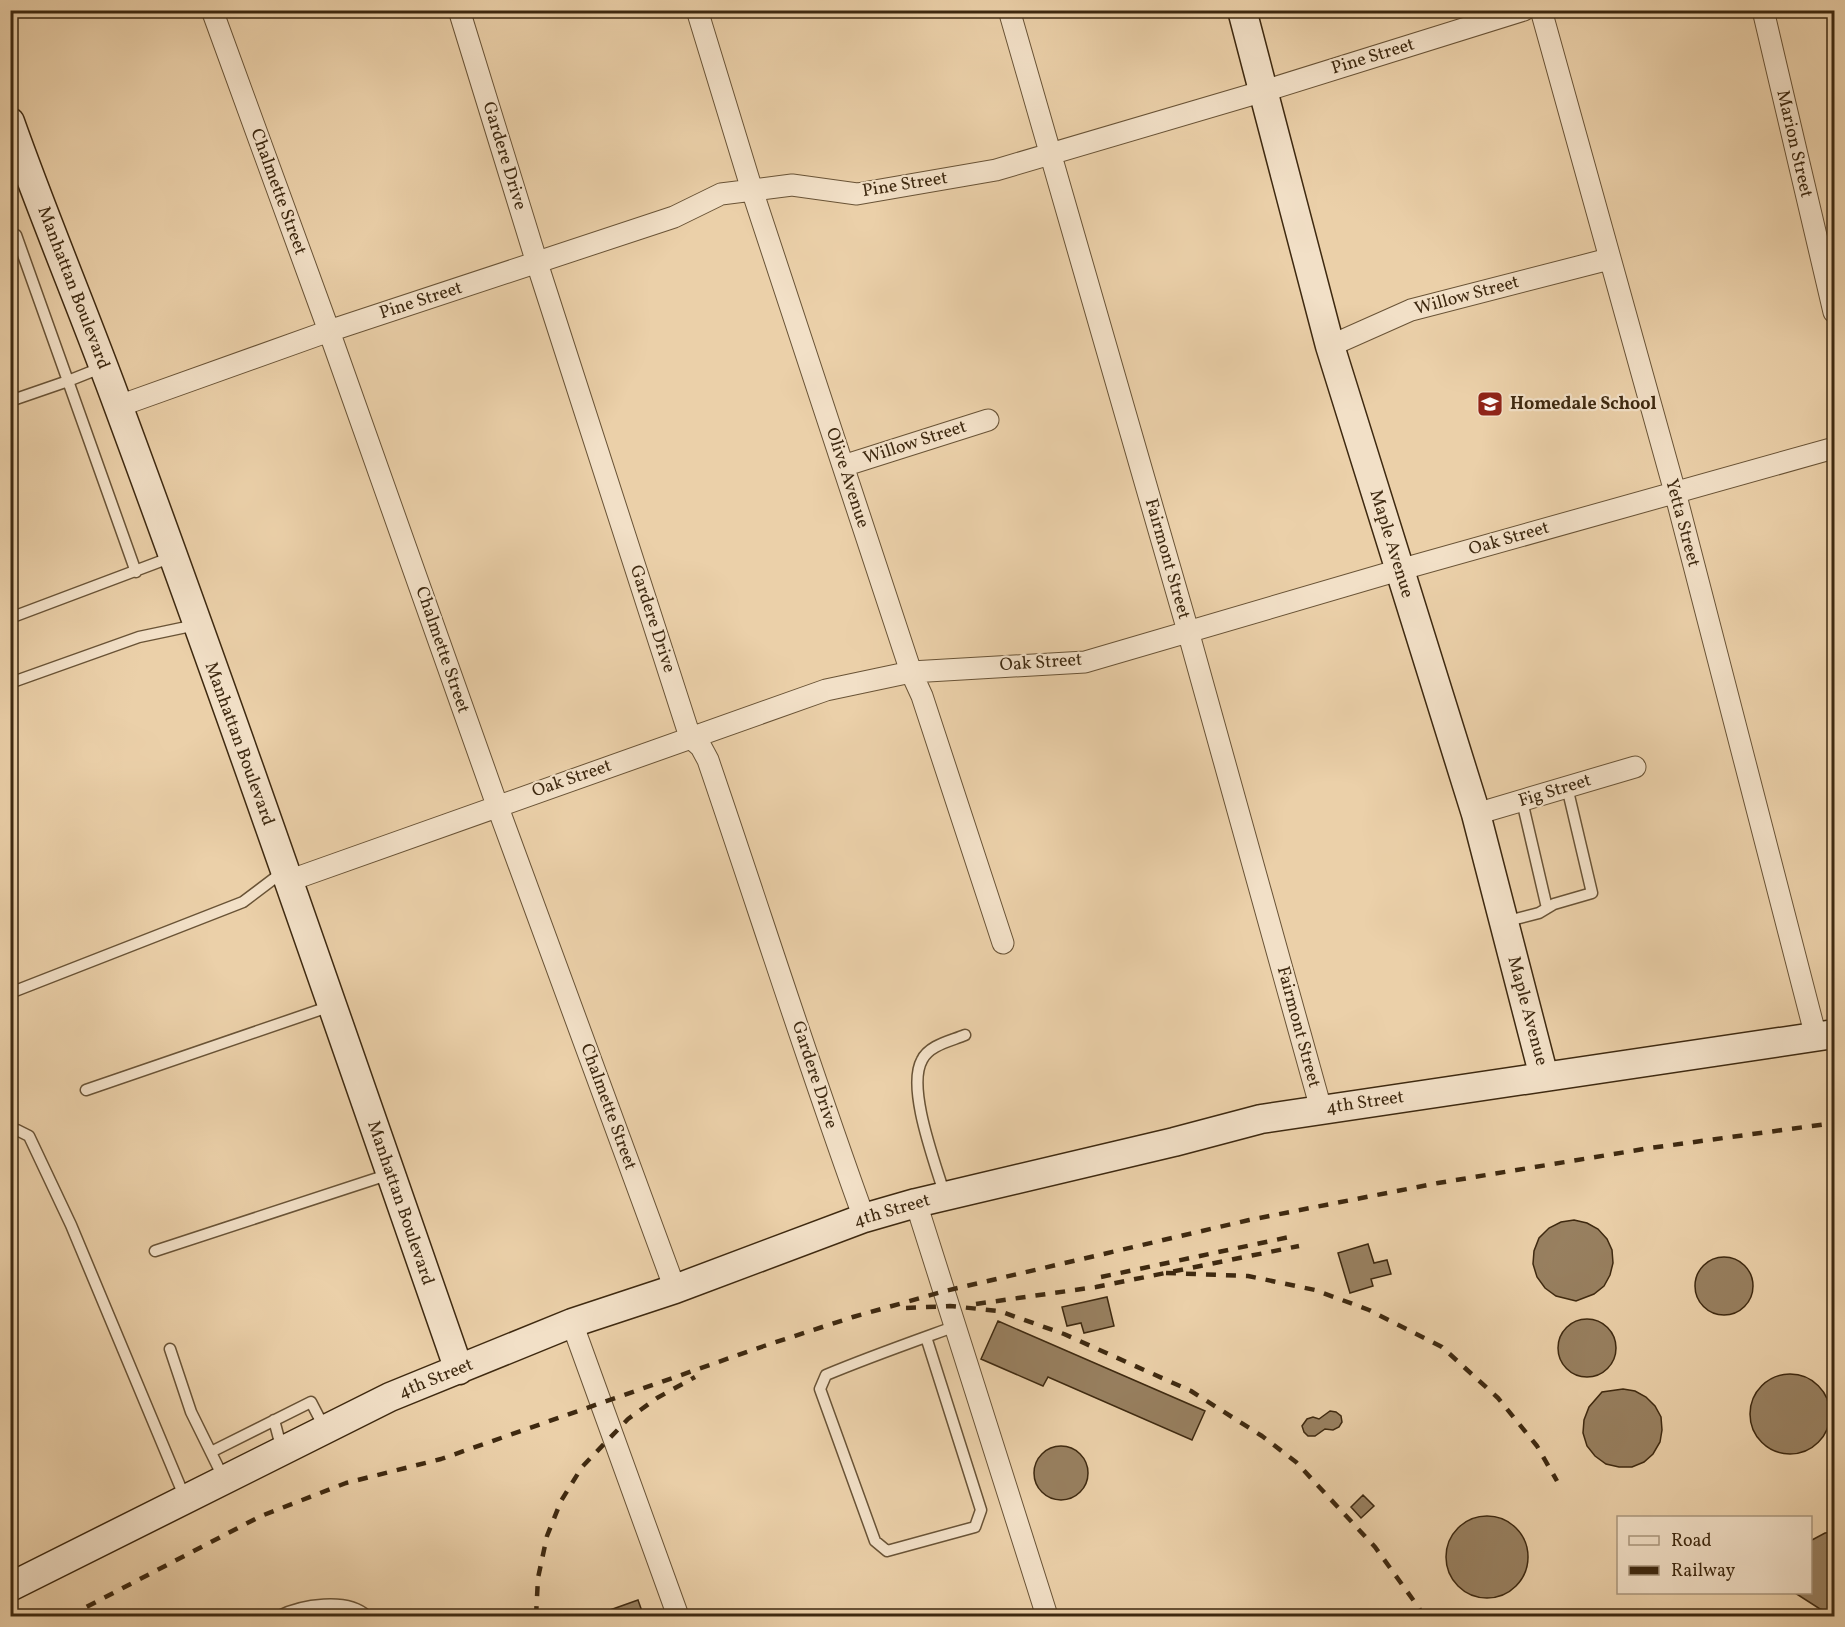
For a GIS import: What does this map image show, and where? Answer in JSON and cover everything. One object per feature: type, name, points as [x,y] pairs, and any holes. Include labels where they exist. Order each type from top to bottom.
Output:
[{"type":"street","name":"Chalmette Street","points":[[212,10],[497,805],[675,1288]]},
{"type":"street","name":"Gardere Drive","points":[[459,10],[537,263],[690,737],[701,747],[708,760],[828,1118],[864,1218]]},
{"type":"street","name":"Olive Avenue","points":[[697,10],[752,190],[1003,943]]},
{"type":"street","name":"Fairmont Street","points":[[1009,10],[1188,631],[1321,1109]]},
{"type":"street","name":"Maple Avenue","points":[[1242,10],[1330,346],[1476,814],[1544,1077]]},
{"type":"street","name":"Pine Street","points":[[119,406],[329,332],[674,218],[721,194],[792,186],[857,194],[996,170],[1264,91],[1524,10]]},
{"type":"street","name":"Yetta Street","points":[[1540,10],[1825,1036]]},
{"type":"street","name":"Marion Street","points":[[1763,10],[1834,312]]},
{"type":"street","name":"Manhattan Boulevard","points":[[13,139],[119,406],[459,1370]]},
{"type":"street","name":"Willow Street","points":[[1330,346],[1412,310],[1609,259]]},
{"type":"street","name":"Willow Street","points":[[843,466],[988,420]]},
{"type":"street","name":"Oak Street","points":[[286,876],[826,690],[911,672],[1085,662],[1399,570],[1834,448]]},
{"type":"street","name":"Fig Street","points":[[1476,814],[1635,767]]},
{"type":"street","name":"4th Street","points":[[10,1587],[390,1397],[572,1323],[675,1288],[864,1218],[916,1203],[1261,1119],[1825,1036]]},
{"type":"street","points":[[916,1203],[1047,1617]]},
{"type":"street","points":[[572,1323],[678,1617]]},
{"type":"lane","points":[[10,237],[16,235],[136,572]]},
{"type":"lane","points":[[10,401],[103,366]]},
{"type":"lane","points":[[10,618],[173,557]]},
{"type":"lane","points":[[10,683],[140,637],[197,625]]},
{"type":"lane","points":[[1504,922],[1539,913],[1554,904],[1592,893],[1567,787]]},
{"type":"lane","points":[[1522,801],[1547,908]]},
{"type":"lane","points":[[10,993],[243,902],[286,876]]},
{"type":"lane","points":[[86,1090],[332,1005]]},
{"type":"lane","points":[[945,1197],[920,1110],[917,1091],[918,1076],[922,1060],[933,1048],[965,1035]]},
{"type":"lane","points":[[10,1131],[17,1130],[29,1136],[71,1225],[185,1498]]},
{"type":"lane","points":[[154,1251],[391,1174]]},
{"type":"lane","points":[[926,1337],[981,1510],[975,1527],[887,1551],[875,1541],[820,1389],[826,1375],[926,1337],[956,1326]]},
{"type":"lane","points":[[170,1349],[191,1412],[224,1479]]},
{"type":"lane","points":[[211,1452],[311,1402],[325,1429]]},
{"type":"lane","points":[[274,1420],[282,1450]]},
{"type":"lane","points":[[279,1617],[294,1609],[344,1605],[362,1612],[366,1617]]},
{"type":"building","points":[[1574,1220],[1598,1229],[1607,1239],[1612,1250],[1613,1263],[1604,1286],[1594,1294],[1576,1301],[1556,1296],[1545,1288],[1537,1277],[1533,1264],[1534,1251],[1539,1238],[1549,1228],[1561,1222]]},
{"type":"building","points":[[1368,1244],[1374,1263],[1387,1260],[1391,1274],[1371,1279],[1373,1286],[1350,1293],[1338,1253]]},
{"type":"building","points":[[1724,1257],[1735,1259],[1745,1265],[1751,1275],[1753,1286],[1751,1297],[1745,1307],[1735,1313],[1724,1315],[1713,1313],[1703,1307],[1697,1297],[1695,1286],[1697,1275],[1703,1265],[1713,1259]]},
{"type":"building","points":[[1107,1297],[1114,1326],[1084,1333],[1081,1323],[1067,1326],[1062,1307]]},
{"type":"building","points":[[1581,1319],[1593,1319],[1608,1327],[1616,1342],[1616,1354],[1608,1369],[1593,1377],[1581,1377],[1566,1369],[1558,1354],[1558,1342],[1566,1327]]},
{"type":"building","points":[[998,1321],[1205,1411],[1192,1440],[1048,1377],[1043,1386],[981,1359]]},
{"type":"building","points":[[1790,1374],[1805,1377],[1818,1386],[1827,1399],[1830,1414],[1827,1429],[1818,1442],[1805,1451],[1790,1454],[1775,1451],[1762,1442],[1753,1429],[1750,1414],[1753,1399],[1762,1386],[1775,1377]]},
{"type":"building","points":[[1623,1389],[1635,1391],[1646,1397],[1661,1417],[1660,1442],[1653,1454],[1644,1462],[1632,1467],[1606,1464],[1587,1446],[1583,1433],[1584,1420],[1589,1407],[1602,1392]]},
{"type":"building","points":[[1330,1411],[1341,1416],[1342,1422],[1339,1427],[1333,1430],[1325,1429],[1315,1436],[1308,1436],[1304,1432],[1302,1426],[1307,1419],[1313,1417],[1319,1419]]},
{"type":"building","points":[[1061,1446],[1071,1448],[1080,1454],[1086,1463],[1088,1473],[1086,1483],[1080,1492],[1071,1498],[1061,1500],[1051,1498],[1042,1492],[1036,1483],[1034,1473],[1036,1463],[1042,1454],[1051,1448]]},
{"type":"building","points":[[1363,1495],[1374,1506],[1361,1518],[1351,1507]]},
{"type":"building","points":[[1487,1516],[1503,1519],[1516,1528],[1525,1541],[1528,1557],[1525,1573],[1516,1586],[1503,1595],[1487,1598],[1471,1595],[1458,1586],[1449,1573],[1446,1557],[1449,1541],[1458,1528],[1471,1519]]},
{"type":"building","points":[[1834,1532],[1834,1613],[1820,1609],[1797,1594],[1812,1594],[1812,1540],[1825,1533]]},
{"type":"building","points":[[638,1600],[644,1617],[597,1617],[596,1615]]},
{"type":"railway","points":[[69,1616],[261,1516],[346,1483],[441,1459],[764,1346],[853,1317],[945,1291],[1249,1220],[1438,1183],[1650,1148],[1834,1123]]},
{"type":"railway","points":[[1101,1277],[1294,1236]]},
{"type":"railway","points":[[976,1304],[1096,1287],[1299,1246]]},
{"type":"railway","points":[[1166,1273],[1248,1276],[1315,1290],[1369,1310],[1442,1347],[1498,1398],[1537,1446],[1557,1481]]},
{"type":"railway","points":[[906,1308],[950,1306],[999,1311],[1064,1334],[1191,1391],[1262,1436],[1296,1462],[1375,1547],[1423,1616]]},
{"type":"railway","points":[[536,1616],[538,1578],[547,1536],[561,1501],[582,1467],[628,1419],[657,1398],[695,1377]]},
{"type":"place","name":"Homedale School","points":[[1490,404]]}]
